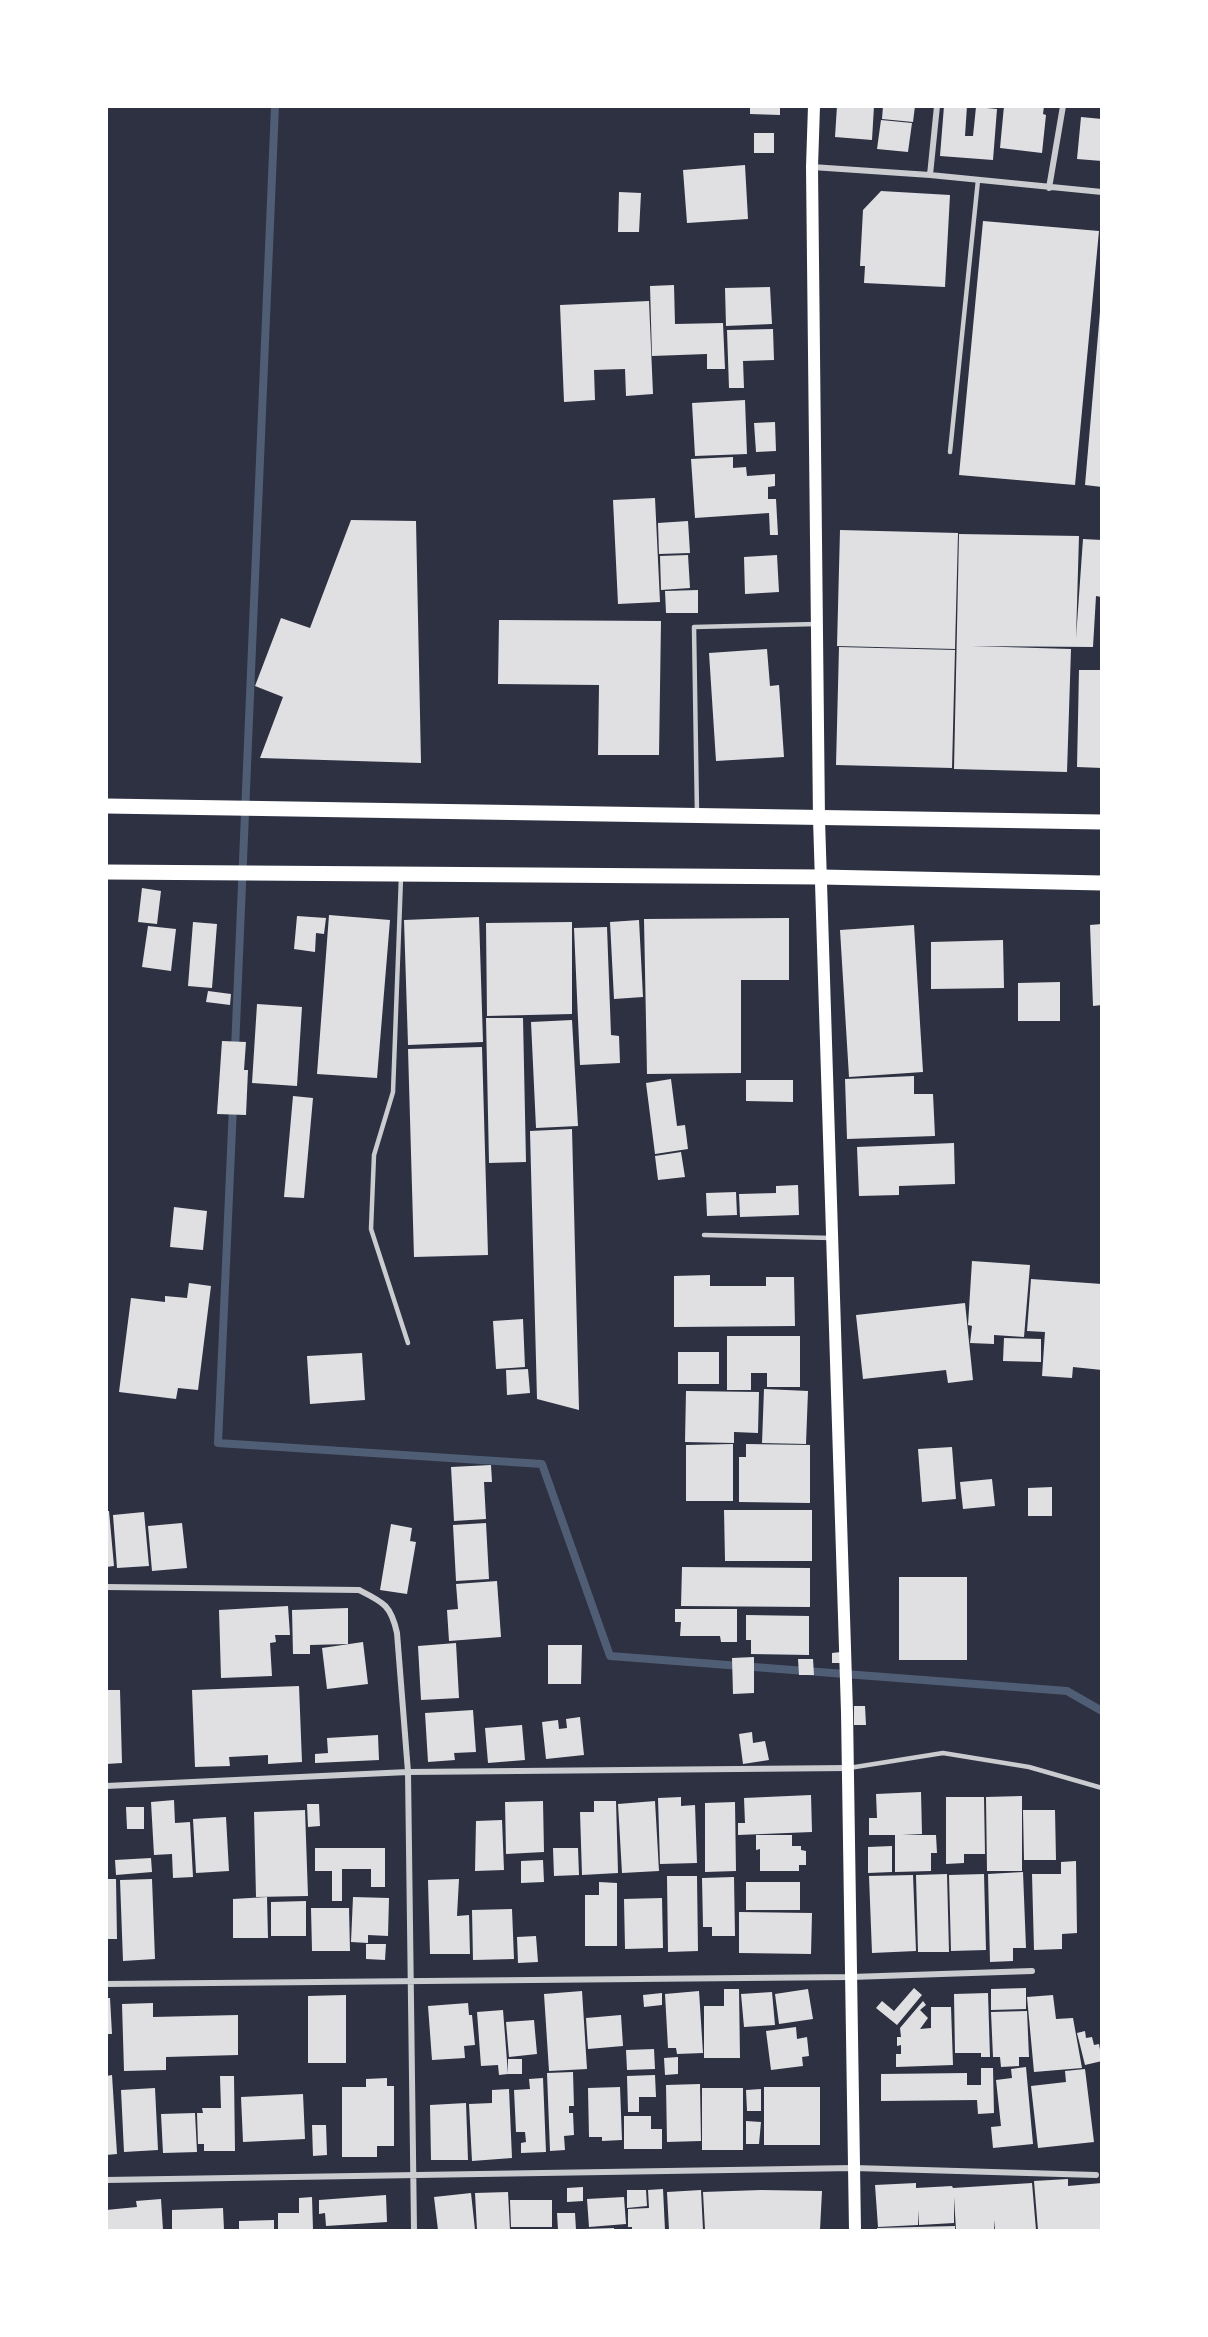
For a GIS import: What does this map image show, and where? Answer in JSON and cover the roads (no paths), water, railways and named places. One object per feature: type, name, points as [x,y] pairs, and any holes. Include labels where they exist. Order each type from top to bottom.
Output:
[{"type":"main road","points":[[814,106],[812,167],[819,819],[846,1662],[855,2230]]},
{"type":"main road","points":[[106,806],[1101,822]]},
{"type":"main road","points":[[106,872],[821,877],[1101,883]]},
{"type":"street","points":[[930,175],[937,106]]},
{"type":"street","points":[[1049,188],[1063,106]]},
{"type":"street","points":[[812,167],[930,175],[1101,192]]},
{"type":"street","points":[[106,1587],[359,1590],[385,1603],[393,1616],[397,1633],[408,1772],[414,2230]]},
{"type":"street","points":[[106,1786],[408,1772],[848,1768]]},
{"type":"street","points":[[106,1984],[851,1977],[1032,1971]]},
{"type":"street","points":[[106,2180],[854,2168],[1096,2175]]},
{"type":"lane","points":[[950,452],[978,180]]},
{"type":"lane","points":[[698,817],[694,627],[817,624]]},
{"type":"lane","points":[[402,874],[393,1092],[374,1155],[371,1229],[408,1343]]},
{"type":"lane","points":[[704,1234],[832,1238]]},
{"type":"lane","points":[[848,1768],[943,1753],[1029,1767],[1101,1788]]},
{"type":"waterway","points":[[235,1049],[275,106]]},
{"type":"waterway","points":[[233,1106],[218,1443],[542,1464],[610,1656],[1067,1691],[1102,1711]]}]
